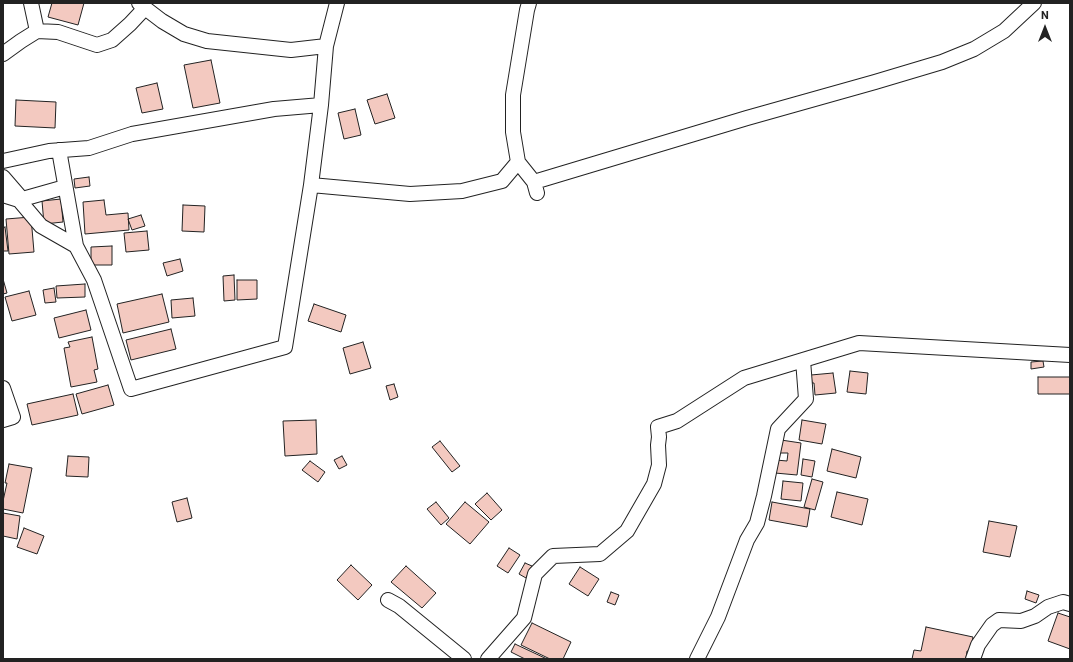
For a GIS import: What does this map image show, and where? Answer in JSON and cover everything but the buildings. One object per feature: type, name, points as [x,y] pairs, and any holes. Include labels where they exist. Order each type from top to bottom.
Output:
[{"type":"street","points":[[32,3],[37,31]]},
{"type":"street","points":[[59,150],[76,246],[94,280],[131,390],[285,347],[311,185],[326,46],[337,3]]},
{"type":"street","points":[[529,3],[513,95],[513,132],[518,162],[535,187],[747,118],[942,62],[974,49],[1004,31],[1034,3]]},
{"type":"street","points":[[3,54],[37,31],[58,32],[97,45],[112,40],[130,24],[142,6],[162,21],[184,34],[207,41],[291,50],[326,46]]},
{"type":"street","points":[[3,161],[49,151],[89,148],[132,134],[266,110],[320,105]]},
{"type":"street","points":[[311,185],[410,194],[462,191],[502,181],[518,162]]},
{"type":"street","points":[[3,177],[41,226],[76,246]]},
{"type":"street","points":[[3,195],[21,200],[65,187]]},
{"type":"street","points":[[488,659],[524,618],[535,574],[553,556],[600,554],[627,531],[654,484],[659,465],[658,427],[677,421],[744,378],[859,342],[1070,355]]},
{"type":"street","points":[[697,659],[718,617],[747,540],[757,523],[778,428],[806,398],[803,360]]},
{"type":"street","points":[[3,388],[13,417],[3,420]]},
{"type":"street","points":[[388,600],[399,606],[464,659]]},
{"type":"street","points":[[973,659],[978,645],[992,626],[999,620],[1020,621],[1035,616],[1048,607],[1063,602],[1070,604]]}]
